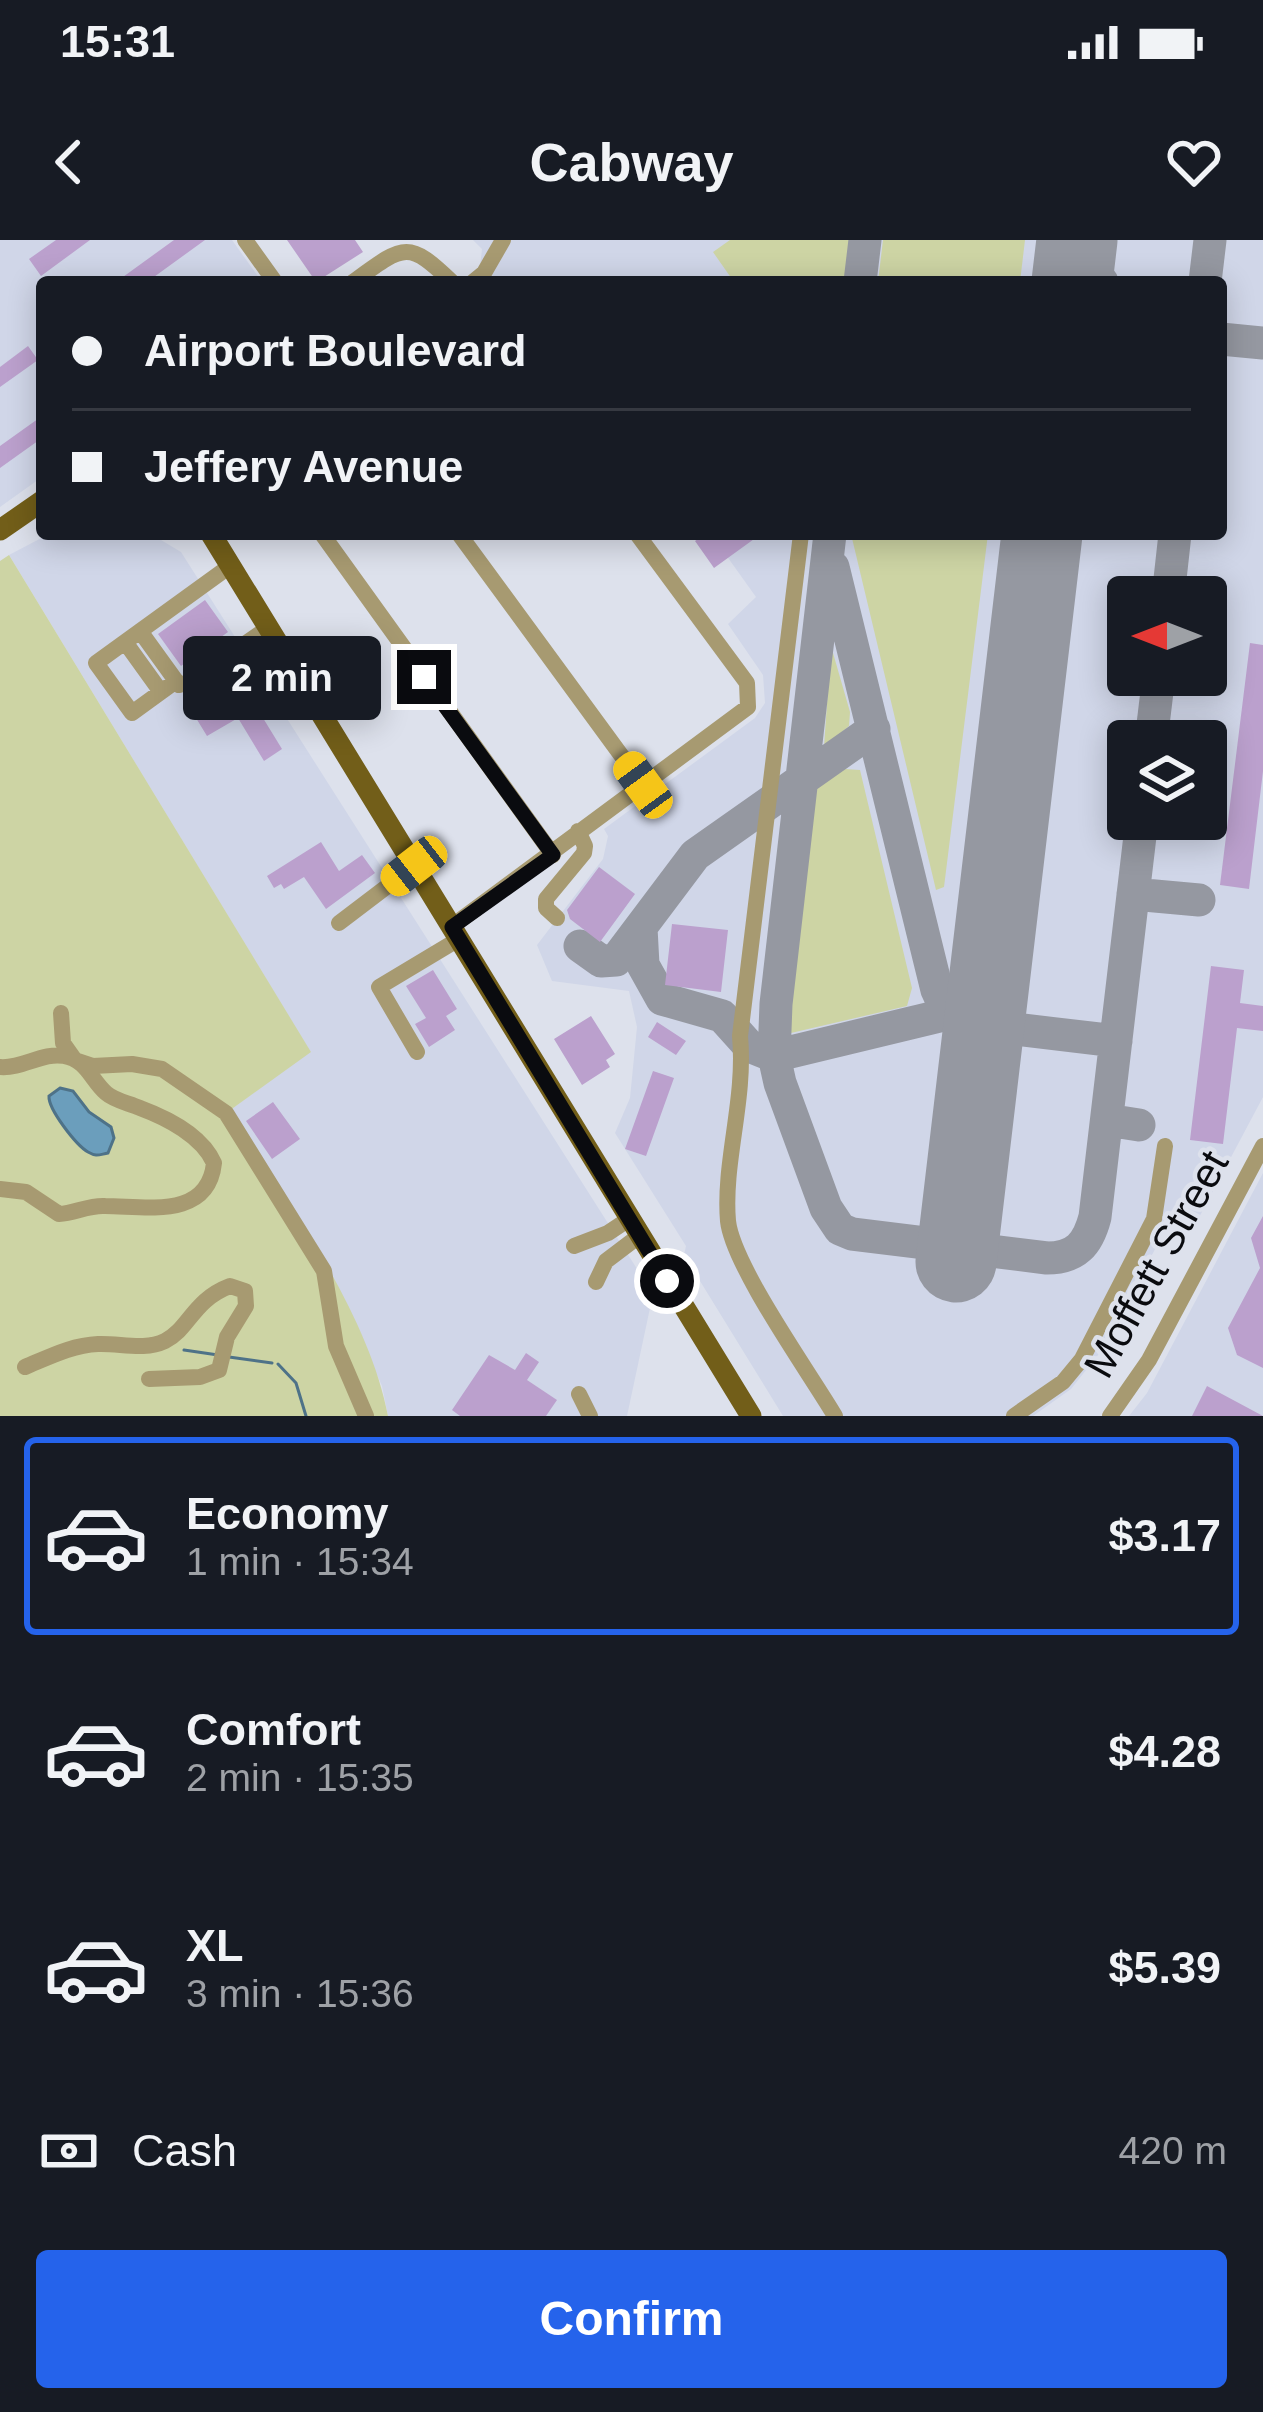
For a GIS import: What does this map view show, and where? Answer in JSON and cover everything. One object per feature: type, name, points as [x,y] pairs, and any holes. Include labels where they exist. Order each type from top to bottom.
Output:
[{"type":"main road","points":[[8,525],[36,505]]},
{"type":"main road","points":[[215,540],[751,1416]]},
{"type":"street","points":[[245,240],[271,276]]},
{"type":"street","points":[[480,276],[503,240]]},
{"type":"street","points":[[361,276],[405,244],[431,254],[448,276]]},
{"type":"street","points":[[326,540],[553,855]]},
{"type":"street","points":[[463,540],[643,785]]},
{"type":"street","points":[[417,1052],[379,987],[455,933],[578,831],[744,713],[751,700],[747,683],[641,540]]},
{"type":"street","points":[[800,540],[740,1036],[744,1076],[728,1218],[737,1254],[835,1416]]},
{"type":"street","points":[[230,566],[96,663],[132,713],[169,687],[190,682],[268,628]]},
{"type":"street","points":[[132,636],[169,687]]},
{"type":"street","points":[[557,918],[545,904],[584,853],[578,831]]},
{"type":"street","points":[[339,923],[414,866]]},
{"type":"street","points":[[533,869],[555,887]]},
{"type":"street","points":[[0,1189],[22,1190],[49,1210],[66,1214],[97,1206],[182,1206],[211,1178],[213,1159],[192,1136],[143,1108],[108,1095],[78,1062],[63,1042],[61,1013]]},
{"type":"street","points":[[0,1067],[15,1068],[56,1056],[163,1069],[223,1109],[234,1135],[324,1270],[336,1346],[366,1416]]},
{"type":"street","points":[[1014,1416],[1063,1382],[1082,1359],[1154,1219],[1165,1146]]},
{"type":"street","name":"Moffett Street","points":[[1110,1416],[1149,1360],[1263,1146]]},
{"type":"street","points":[[634,1227],[606,1261],[597,1278],[590,1257],[574,1246],[634,1227]]},
{"type":"street","points":[[25,1367],[85,1345],[162,1342],[174,1336],[211,1295],[230,1286],[244,1291],[246,1306],[227,1337],[219,1370],[190,1378],[149,1379]]},
{"type":"street","points":[[579,1394],[590,1416]]},
{"type":"shaded area","points":[[0,240],[232,240],[258,276],[36,276],[36,481],[0,507]]},
{"type":"shaded area","points":[[473,240],[1263,240],[1263,1097],[1195,1225],[1173,1215],[1102,1350],[1071,1389],[1033,1416],[783,1416],[615,1133],[630,1098],[637,1027],[629,991],[552,981],[537,945],[603,859],[608,836],[604,829],[755,718],[765,703],[763,675],[728,624],[756,597],[715,540],[1227,540],[1227,276],[487,276],[480,267],[482,249]]},
{"type":"shaded area","points":[[38,540],[161,540],[181,552],[653,1294],[627,1416],[388,1416],[382,1386],[329,1269],[229,1111],[310,1051],[9,555]]},
{"type":"shaded area","points":[[1263,1173],[1263,1416],[1129,1416],[1147,1393]]},
{"type":"green space","points":[[730,240],[851,240],[847,276],[730,276],[713,252]]},
{"type":"green space","points":[[883,240],[1025,240],[1021,276],[879,276]]},
{"type":"green space","points":[[852,540],[987,540],[944,887],[936,890]]},
{"type":"green space","points":[[9,555],[311,1052],[229,1111],[344,1297],[378,1376],[388,1416],[0,1416],[0,561]]},
{"type":"green space","points":[[831,646],[850,712],[849,726],[824,747]]},
{"type":"green space","points":[[845,769],[860,770],[912,988],[907,1006],[791,1033],[787,1021],[816,786]]},
{"type":"water","points":[[60,1088],[73,1091],[89,1112],[111,1127],[114,1138],[108,1153],[88,1152],[64,1126],[49,1096]]},
{"type":"building","points":[[56,240],[90,240],[41,276],[29,259]]},
{"type":"building","points":[[174,240],[205,240],[155,276],[124,276]]},
{"type":"building","points":[[287,240],[355,240],[363,252],[325,276],[312,276]]},
{"type":"building","points":[[28,346],[36,357],[0,387],[0,367]]},
{"type":"building","points":[[36,420],[36,442],[0,468],[0,446]]},
{"type":"building","points":[[696,540],[753,540],[714,568]]},
{"type":"building","points":[[205,600],[228,632],[181,666],[158,634]]},
{"type":"building","points":[[1250,643],[1263,645],[1263,771],[1249,889],[1220,885]]},
{"type":"building","points":[[233,671],[237,678],[243,675],[282,749],[264,761],[238,718],[207,736],[196,718],[215,706],[206,690]]},
{"type":"building","points":[[321,842],[339,871],[362,855],[375,873],[326,909],[304,877],[284,889],[281,884],[274,888],[267,876]]},
{"type":"building","points":[[599,867],[635,894],[600,942],[570,919],[567,910]]},
{"type":"building","points":[[672,924],[728,930],[721,992],[665,985]]},
{"type":"building","points":[[1211,966],[1244,970],[1240,1003],[1263,1006],[1263,1031],[1237,1028],[1223,1144],[1190,1140]]},
{"type":"building","points":[[433,970],[457,1009],[446,1016],[455,1030],[429,1047],[415,1024],[426,1018],[406,986]]},
{"type":"building","points":[[591,1016],[615,1054],[606,1060],[610,1067],[582,1085],[554,1039]]},
{"type":"building","points":[[657,1022],[686,1041],[676,1055],[648,1037]]},
{"type":"building","points":[[653,1071],[674,1078],[646,1156],[625,1149]]},
{"type":"building","points":[[273,1102],[300,1139],[272,1159],[246,1121]]},
{"type":"building","points":[[1263,1216],[1263,1368],[1237,1355],[1228,1328],[1260,1268],[1251,1238]]},
{"type":"building","points":[[526,1353],[539,1362],[527,1380],[557,1400],[546,1416],[460,1416],[452,1410],[489,1355],[515,1370]]},
{"type":"building","points":[[1207,1386],[1263,1416],[1192,1416]]},
{"type":"waterway","points":[[184,1350],[218,1355]]},
{"type":"waterway","points":[[229,1357],[272,1363]]},
{"type":"waterway","points":[[278,1364],[296,1383],[306,1416]]},
{"type":"taxiway","points":[[861,276],[865,240]]},
{"type":"taxiway","points":[[1065,240],[1097,276]]},
{"type":"taxiway","points":[[1206,276],[1210,240]]},
{"type":"taxiway","points":[[1227,340],[1263,343]]},
{"type":"taxiway","points":[[829,540],[774,1056],[826,1208],[840,1229],[1047,1258],[1073,1252],[1084,1242],[1095,1217],[1140,840]]},
{"type":"taxiway","points":[[1170,576],[1174,540]]},
{"type":"taxiway","points":[[833,567],[937,990],[948,1014],[963,1023],[1116,1041]]},
{"type":"taxiway","points":[[1154,720],[1156,696]]},
{"type":"taxiway","points":[[580,946],[601,961],[616,960],[695,855],[874,729]]},
{"type":"taxiway","points":[[1133,894],[1199,900]]},
{"type":"taxiway","points":[[641,928],[643,965],[662,999],[722,1016],[749,1046],[774,1056],[948,1014]]},
{"type":"taxiway","points":[[1107,1120],[1139,1125]]},
{"type":"runway","points":[[1073,276],[1077,240]]},
{"type":"runway","points":[[956,1262],[1041,540]]},
{"type":"route","points":[[424,677],[553,855],[452,927],[667,1281]]}]
